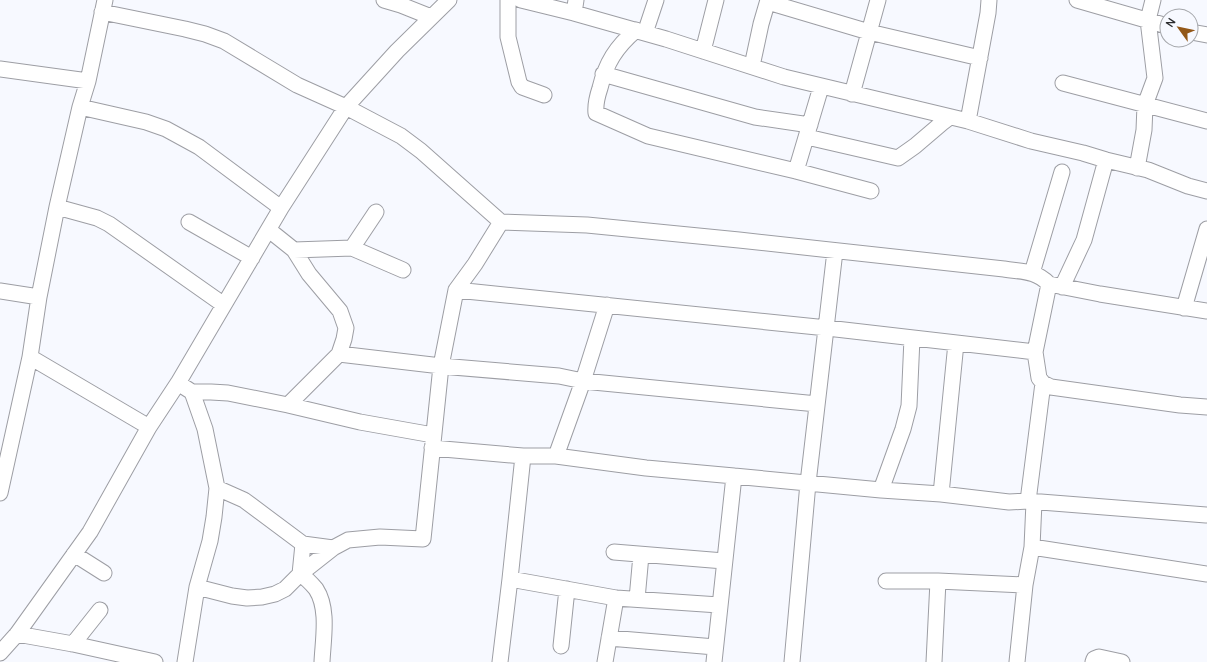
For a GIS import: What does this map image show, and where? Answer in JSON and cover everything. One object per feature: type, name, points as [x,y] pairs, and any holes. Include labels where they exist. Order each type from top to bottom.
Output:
[{"type":"street","points":[[384,0],[431,17]]},
{"type":"street","points":[[0,653],[17,634],[90,532],[149,427],[178,383],[281,208],[346,107],[388,61],[449,0]]},
{"type":"street","points":[[508,0],[508,37],[519,82],[522,87],[544,95]]},
{"type":"street","points":[[521,0],[575,7],[640,32],[784,77],[968,121],[1031,141],[1148,170],[1188,186],[1207,191]]},
{"type":"street","points":[[656,0],[640,32],[624,40],[613,55],[604,74],[595,104],[596,113],[648,136],[796,171],[871,191]]},
{"type":"street","points":[[703,51],[716,0]]},
{"type":"street","points":[[852,94],[878,0]]},
{"type":"street","points":[[968,121],[989,0]]},
{"type":"street","points":[[1077,0],[1159,23]]},
{"type":"street","points":[[1137,168],[1144,130],[1145,105],[1155,78],[1148,20],[1153,0]]},
{"type":"street","points":[[752,66],[761,24],[768,1],[869,32],[980,58]]},
{"type":"street","points":[[0,493],[30,357],[39,297],[57,207],[80,106],[88,81],[104,6],[192,30],[224,41],[297,85],[346,107],[401,136],[501,222],[587,225],[1004,269],[1032,273],[1056,285],[1100,294],[1207,311]]},
{"type":"street","points":[[0,68],[88,81]]},
{"type":"street","points":[[604,74],[808,131],[898,158],[916,146],[950,117]]},
{"type":"street","points":[[1063,83],[1207,122]]},
{"type":"street","points":[[796,171],[821,86]]},
{"type":"street","points":[[80,106],[146,122],[166,129],[199,147],[281,208]]},
{"type":"street","points":[[1106,160],[1084,240],[1056,285],[1035,352],[1039,378],[1043,383],[1051,387],[1180,405],[1207,407]]},
{"type":"street","points":[[1032,273],[1062,172]]},
{"type":"street","points":[[57,207],[97,218],[109,224],[224,305]]},
{"type":"street","points":[[352,248],[376,212]]},
{"type":"street","points":[[190,222],[252,258]]},
{"type":"street","points":[[197,587],[232,596],[247,598],[262,597],[275,594],[285,589],[300,574],[333,548],[348,540],[380,537],[422,539],[441,366],[456,290],[475,264],[501,222]]},
{"type":"street","points":[[1184,308],[1207,229]]},
{"type":"street","points":[[269,230],[294,250],[309,274],[340,311],[346,328],[339,354],[288,405]]},
{"type":"street","points":[[294,250],[352,248],[403,270]]},
{"type":"street","points":[[792,662],[808,484],[835,251]]},
{"type":"street","points":[[456,290],[827,328],[1035,352]]},
{"type":"street","points":[[0,291],[39,297]]},
{"type":"street","points":[[556,456],[583,381],[607,305]]},
{"type":"street","points":[[881,490],[903,429],[909,406],[912,338]]},
{"type":"street","points":[[941,494],[956,343]]},
{"type":"street","points":[[339,354],[441,366],[559,376],[583,381],[817,404]]},
{"type":"street","points":[[30,357],[149,427]]},
{"type":"street","points":[[178,383],[192,392],[228,394],[288,405],[433,441],[523,456],[556,456],[646,468],[808,484],[941,494],[1009,502],[1031,501],[1207,512]]},
{"type":"street","points":[[1017,662],[1025,585],[1032,547],[1031,501],[1043,383]]},
{"type":"street","points":[[185,662],[197,587],[210,541],[214,517],[216,488],[205,429],[192,392]]},
{"type":"street","points":[[500,662],[523,456]]},
{"type":"street","points":[[714,662],[734,476]]},
{"type":"street","points":[[216,488],[244,500],[302,544],[333,548]]},
{"type":"street","points":[[300,574],[302,544]]},
{"type":"street","points":[[1032,547],[1207,574]]},
{"type":"street","points":[[614,552],[724,561]]},
{"type":"street","points":[[74,554],[104,573]]},
{"type":"street","points":[[636,599],[641,555]]},
{"type":"street","points":[[300,574],[313,586],[321,599],[324,629],[322,662]]},
{"type":"street","points":[[510,580],[616,598],[719,605]]},
{"type":"street","points":[[886,581],[938,581],[1025,585]]},
{"type":"street","points":[[934,662],[938,581]]},
{"type":"street","points":[[561,646],[567,589]]},
{"type":"street","points":[[605,662],[616,598]]},
{"type":"street","points":[[73,644],[100,610]]},
{"type":"street","points":[[17,634],[73,644],[155,662]]},
{"type":"street","points":[[609,638],[715,647]]},
{"type":"street","points":[[1093,662],[1099,658],[1122,662]]}]
